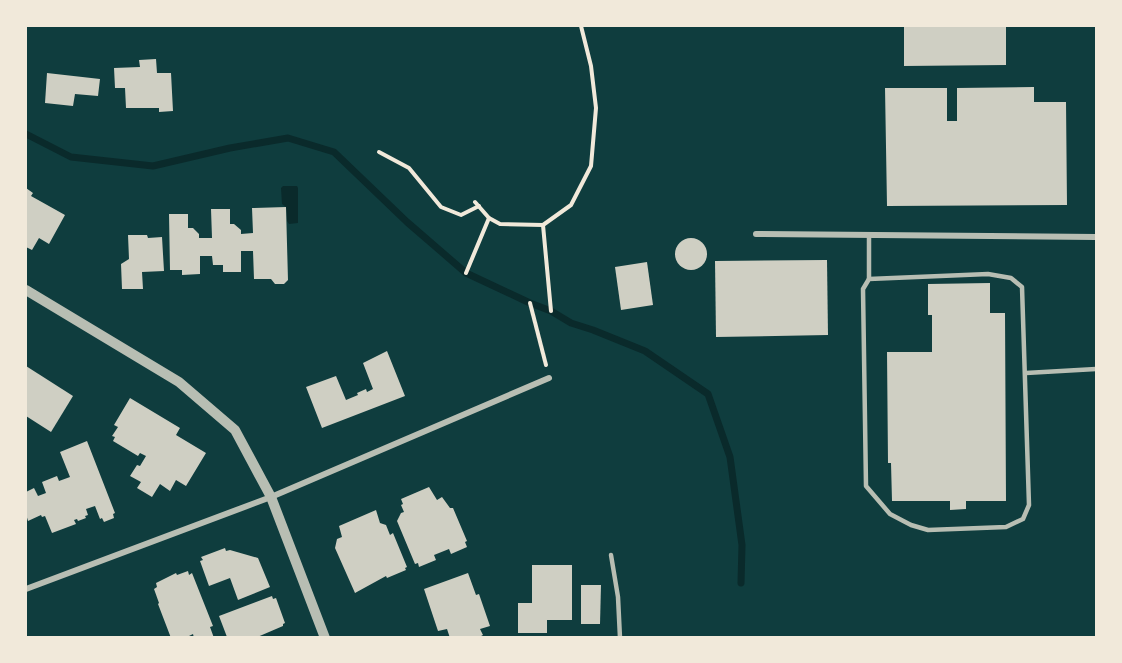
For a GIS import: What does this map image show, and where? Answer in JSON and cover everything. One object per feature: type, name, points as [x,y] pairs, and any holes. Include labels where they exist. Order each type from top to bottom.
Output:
[{"type":"street","points":[[756,234],[1096,237]]},
{"type":"street","points":[[26,290],[179,382],[235,430],[271,497],[325,638]]},
{"type":"street","points":[[26,589],[271,497],[549,378]]},
{"type":"lane","points":[[868,235],[869,279],[863,289],[866,486],[890,514],[911,525],[928,530],[1006,527],[1023,519],[1029,505],[1022,287],[1011,278],[988,274],[869,279]]},
{"type":"lane","points":[[1026,373],[1096,369]]},
{"type":"lane","points":[[611,555],[618,597],[620,638]]},
{"type":"path","points":[[475,202],[489,218],[500,224],[543,225],[571,205],[591,166],[596,108],[591,66],[581,26]]},
{"type":"path","points":[[379,153],[409,168],[441,207],[461,215],[479,207]]},
{"type":"path","points":[[465,273],[489,218]]},
{"type":"path","points":[[543,225],[551,310]]},
{"type":"path","points":[[530,303],[549,378]]},
{"type":"water","points":[[297,186],[298,188],[298,223],[289,224],[287,221],[286,207],[282,204],[281,188]]},
{"type":"building","points":[[904,26],[1006,26],[1006,65],[904,66]]},
{"type":"building","points":[[156,59],[157,73],[171,73],[173,111],[159,112],[159,108],[126,108],[125,88],[115,88],[114,68],[140,67],[139,60]]},
{"type":"building","points":[[47,73],[100,79],[98,96],[75,94],[73,106],[45,103]]},
{"type":"building","points":[[1034,87],[1034,102],[1066,102],[1067,205],[887,206],[885,88],[947,88],[947,121],[957,121],[957,88]]},
{"type":"building","points":[[26,188],[33,193],[31,196],[65,215],[49,244],[39,238],[32,250],[26,247]]},
{"type":"building","points":[[286,207],[288,280],[284,284],[275,284],[271,279],[254,279],[253,251],[241,251],[241,272],[223,272],[223,265],[213,265],[212,256],[200,256],[200,274],[182,275],[182,270],[170,270],[169,214],[188,214],[188,228],[193,228],[199,234],[199,238],[212,238],[211,209],[230,209],[230,224],[234,224],[241,230],[241,234],[253,233],[252,208]]},
{"type":"building","points":[[128,235],[147,235],[148,238],[162,237],[164,271],[142,272],[143,289],[122,289],[121,264],[129,259]]},
{"type":"building","points":[[691,238],[703,242],[707,254],[703,266],[691,270],[679,266],[675,254],[679,242]]},
{"type":"building","points":[[827,260],[828,335],[716,337],[715,261]]},
{"type":"building","points":[[647,262],[653,305],[621,310],[615,267]]},
{"type":"building","points":[[990,283],[990,313],[1005,313],[1006,501],[966,501],[966,509],[950,510],[950,501],[892,501],[891,463],[888,463],[887,352],[932,352],[932,315],[928,315],[928,284]]},
{"type":"building","points":[[387,351],[405,396],[322,428],[306,387],[336,376],[346,400],[366,389],[367,392],[373,389],[363,363]]},
{"type":"building","points":[[26,366],[73,396],[51,432],[26,416]]},
{"type":"building","points":[[130,398],[180,428],[176,435],[206,453],[186,486],[176,480],[170,491],[160,484],[152,497],[137,488],[141,482],[130,476],[146,456],[140,453],[138,456],[113,441],[115,437],[112,436],[118,427],[114,425]]},
{"type":"building","points":[[87,441],[115,513],[114,518],[104,522],[102,518],[100,519],[95,506],[86,509],[88,515],[85,516],[86,518],[74,520],[76,524],[52,533],[45,516],[41,515],[28,521],[26,492],[34,488],[38,496],[46,493],[42,482],[57,476],[59,481],[70,477],[60,452]]},
{"type":"building","points":[[429,487],[437,500],[442,497],[450,508],[453,508],[467,541],[465,542],[467,547],[451,554],[449,549],[434,555],[436,560],[419,567],[418,563],[415,564],[397,521],[404,512],[401,499]]},
{"type":"building","points":[[376,510],[380,523],[386,525],[390,535],[393,533],[407,567],[406,570],[387,578],[386,576],[355,593],[335,548],[337,539],[342,537],[339,526]]},
{"type":"building","points":[[225,548],[226,551],[230,550],[258,558],[270,587],[238,600],[230,578],[209,586],[200,561],[203,560],[201,557]]},
{"type":"building","points":[[532,565],[572,565],[572,620],[547,620],[547,633],[518,633],[518,603],[532,603]]},
{"type":"building","points":[[188,571],[189,575],[192,573],[213,626],[210,627],[214,638],[194,638],[193,634],[185,638],[171,638],[154,589],[157,587],[156,583],[176,573],[177,575]]},
{"type":"building","points":[[468,573],[476,595],[479,594],[490,626],[480,629],[483,635],[477,638],[450,638],[447,629],[438,631],[424,589]]},
{"type":"building","points":[[581,585],[601,585],[600,624],[581,624]]},
{"type":"building","points":[[272,596],[273,599],[276,598],[285,623],[283,626],[255,638],[227,637],[219,616]]},
{"type":"waterway","points":[[26,134],[71,157],[153,166],[230,148],[288,138],[334,152],[407,222],[466,273],[551,311],[571,323],[645,351],[708,394],[730,457],[742,545],[741,583]]}]
